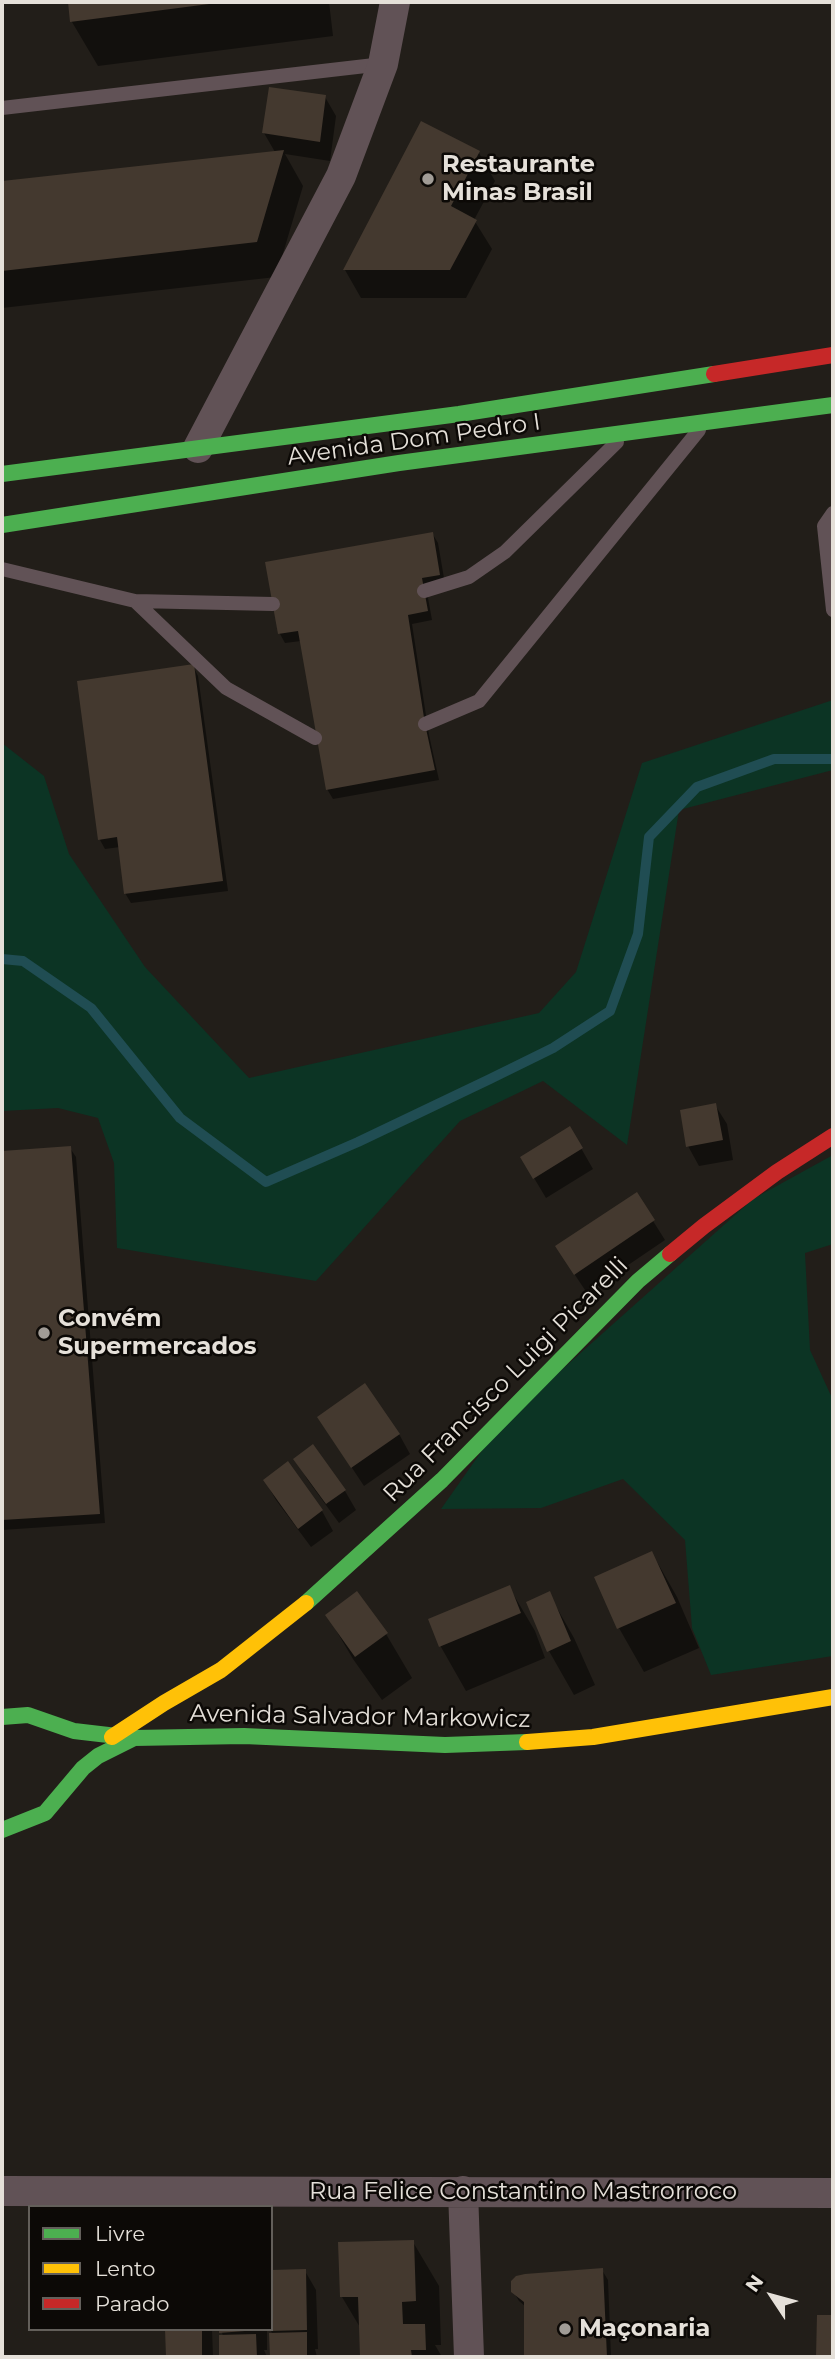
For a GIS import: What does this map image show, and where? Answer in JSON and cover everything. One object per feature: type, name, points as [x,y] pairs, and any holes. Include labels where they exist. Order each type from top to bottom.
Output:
[{"type":"street","points":[[198,448],[341,176],[383,64],[395,2]]},
{"type":"street","name":"Avenida Dom Pedro I","points":[[2,474],[459,414],[833,355]]},
{"type":"street","name":"Avenida Dom Pedro I","points":[[2,525],[399,463],[833,405]]},
{"type":"street","name":"Rua Francisco Luigi Picarelli","points":[[112,1737],[221,1670],[295,1612],[442,1480],[638,1281],[704,1226],[777,1172],[833,1136]]},
{"type":"street","points":[[210,1696],[214,1678],[221,1670]]},
{"type":"street","name":"Avenida Salvador Markowicz","points":[[2,1717],[28,1716],[74,1731],[112,1737],[244,1736],[445,1745],[593,1737],[833,1697]]},
{"type":"street","points":[[225,1723],[244,1736]]},
{"type":"street","points":[[2,1830],[45,1813],[64,1794],[71,1769],[68,1750],[52,1725]]},
{"type":"street","points":[[69,1782],[99,1756],[134,1738]]},
{"type":"street","points":[[2,1818],[26,1821]]},
{"type":"street","name":"Rua Felice Constantino Mastrorroco","points":[[2,2191],[833,2193]]},
{"type":"street","points":[[463,2191],[468,2357]]},
{"type":"lane","points":[[2,108],[383,64]]},
{"type":"lane","points":[[425,724],[479,701],[706,422]]},
{"type":"lane","points":[[424,591],[469,577],[505,552],[627,433]]},
{"type":"lane","points":[[833,513],[824,526],[833,610]]},
{"type":"lane","points":[[2,569],[135,601],[273,604]]},
{"type":"lane","points":[[135,601],[226,688],[315,738]]},
{"type":"green space","points":[[833,700],[833,770],[679,810],[627,1145],[543,1081],[460,1121],[316,1281],[117,1248],[114,1163],[98,1118],[58,1108],[2,1111],[2,743],[44,776],[69,854],[145,967],[249,1078],[539,1013],[576,972],[642,763]]},
{"type":"green space","points":[[833,1155],[833,1244],[805,1253],[810,1350],[833,1400],[833,1656],[711,1675],[692,1628],[685,1540],[623,1479],[541,1508],[441,1509],[500,1425],[753,1199]]},
{"type":"building","points":[[68,2],[216,2],[217,3],[70,22]]},
{"type":"building","points":[[269,87],[326,95],[320,142],[262,133]]},
{"type":"building","name":"Restaurante Minas Brasil","points":[[421,121],[480,151],[451,206],[477,220],[450,270],[343,270]]},
{"type":"building","points":[[284,150],[257,242],[2,271],[2,181]]},
{"type":"building","points":[[433,532],[440,575],[422,578],[428,611],[408,615],[435,770],[326,790],[298,631],[278,634],[265,562]]},
{"type":"building","points":[[194,664],[223,881],[124,894],[117,837],[98,840],[77,681]]},
{"type":"building","points":[[716,1103],[723,1140],[686,1147],[680,1110]]},
{"type":"building","points":[[570,1126],[583,1148],[533,1179],[520,1157]]},
{"type":"building","name":"Convém Supermercados","points":[[71,1146],[100,1514],[2,1520],[2,1151]]},
{"type":"building","points":[[637,1192],[655,1220],[574,1275],[555,1246]]},
{"type":"building","points":[[365,1383],[400,1434],[351,1468],[317,1417]]},
{"type":"building","points":[[313,1444],[346,1490],[326,1504],[293,1459]]},
{"type":"building","points":[[288,1461],[323,1510],[298,1529],[263,1480]]},
{"type":"building","points":[[652,1551],[676,1603],[617,1629],[594,1577]]},
{"type":"building","points":[[510,1585],[521,1613],[439,1647],[428,1619]]},
{"type":"building","points":[[357,1591],[388,1633],[355,1657],[325,1615]]},
{"type":"building","points":[[550,1591],[571,1641],[547,1652],[526,1602]]},
{"type":"building","points":[[414,2240],[416,2301],[402,2302],[403,2324],[425,2324],[426,2350],[411,2350],[412,2357],[360,2357],[358,2297],[340,2297],[338,2242]]},
{"type":"building","name":"Maçonaria","points":[[603,2268],[607,2357],[524,2357],[524,2302],[511,2292],[511,2281],[516,2276],[525,2274]]},
{"type":"building","points":[[306,2269],[307,2330],[273,2331],[273,2270]]},
{"type":"building","points":[[817,2315],[833,2315],[833,2357],[816,2357]]},
{"type":"building","points":[[165,2331],[202,2331],[202,2357],[166,2357]]},
{"type":"building","points":[[307,2332],[307,2357],[270,2357],[269,2333]]},
{"type":"building","points":[[256,2334],[257,2357],[219,2357],[219,2335]]},
{"type":"waterway","points":[[2,959],[23,961],[91,1008],[180,1118],[266,1182],[358,1142],[553,1048],[610,1011],[638,934],[649,837],[697,787],[774,759],[833,759]]},
{"type":"traffic: fast","points":[[2,474],[459,414],[714,374]]},
{"type":"traffic: fast","points":[[2,525],[399,463],[833,405]]},
{"type":"traffic: fast","points":[[306,1603],[442,1480],[638,1281],[670,1254]]},
{"type":"traffic: fast","points":[[2,1717],[28,1715],[74,1731],[134,1738],[244,1736],[445,1745],[527,1742]]},
{"type":"traffic: fast","points":[[2,1830],[45,1813],[83,1768],[98,1756],[134,1738]]},
{"type":"traffic: slow","points":[[112,1737],[221,1670],[306,1603]]},
{"type":"traffic: slow","points":[[527,1742],[593,1737],[833,1697]]},
{"type":"traffic: jam","points":[[714,374],[833,355]]},
{"type":"traffic: jam","points":[[670,1254],[777,1172],[833,1136]]},
{"type":"place","name":"Restaurante Minas Brasil","points":[[428,179]]},
{"type":"place","name":"Convém Supermercados","points":[[44,1333]]},
{"type":"place","name":"Maçonaria","points":[[565,2329]]}]
